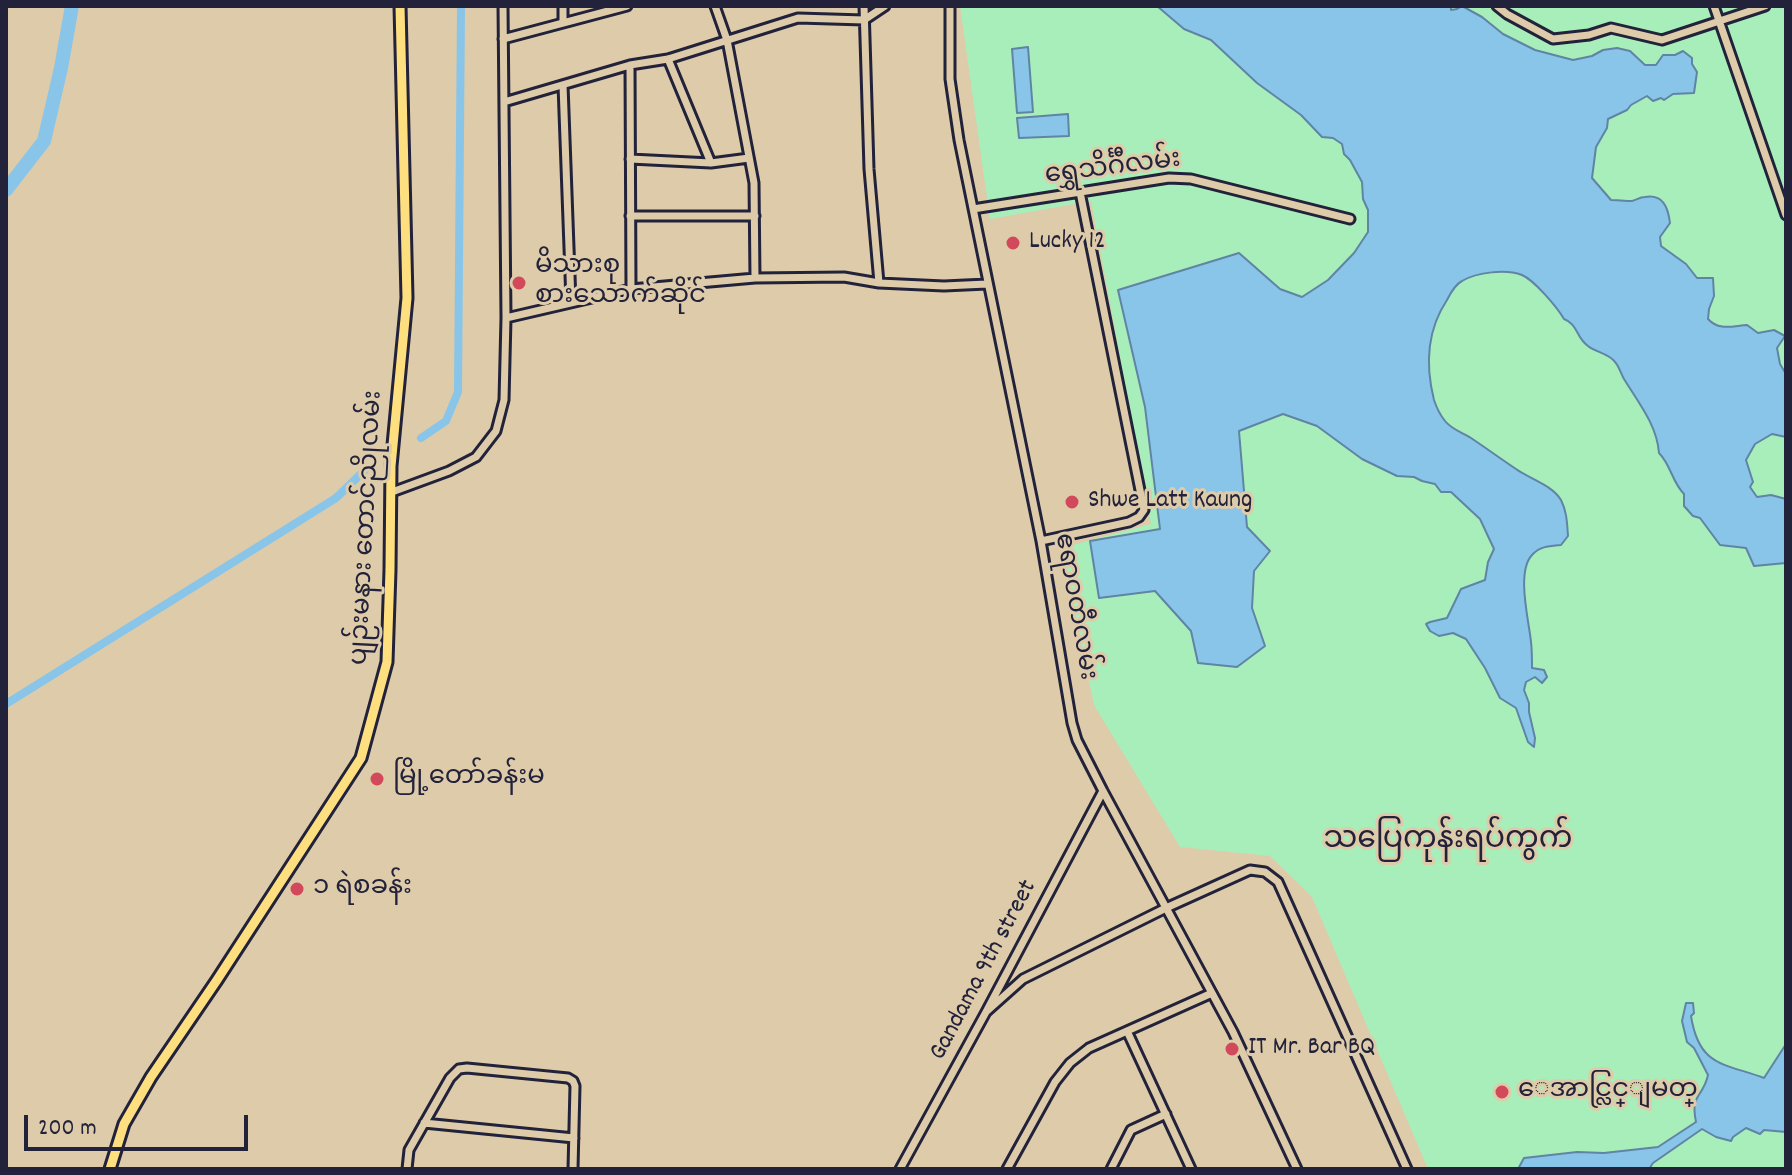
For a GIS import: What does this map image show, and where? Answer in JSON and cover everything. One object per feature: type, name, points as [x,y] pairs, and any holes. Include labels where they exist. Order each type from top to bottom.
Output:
[{"type":"main road","name":"ပျဉ်းမနား တောင်ညိုလမ်း","points":[[110,1169],[124,1124],[151,1077],[361,758],[387,662],[391,466],[407,298],[400,6]]},
{"type":"street","points":[[392,492],[449,471],[476,457],[496,431],[504,400],[503,6]]},
{"type":"street","points":[[563,6],[563,23]]},
{"type":"street","points":[[503,39],[627,6]]},
{"type":"street","points":[[715,6],[727,40],[754,183],[755,278]]},
{"type":"street","points":[[798,6],[798,18]]},
{"type":"street","points":[[864,6],[869,169],[879,283]]},
{"type":"street","points":[[504,102],[630,65],[668,59],[798,18],[864,20],[885,6]]},
{"type":"street","name":"ဧရာဝတီလမ်း","points":[[950,6],[950,79],[959,140],[1041,541],[1077,740],[1233,1032],[1297,1169]]},
{"type":"street","points":[[1497,6],[1553,39],[1589,35],[1611,28],[1662,40],[1765,6]]},
{"type":"street","points":[[1714,6],[1786,215]]},
{"type":"street","points":[[668,59],[711,163]]},
{"type":"street","points":[[630,65],[631,289]]},
{"type":"street","points":[[563,85],[571,302]]},
{"type":"street","points":[[630,159],[711,163],[749,158]]},
{"type":"street","name":"ရွှေသိင်္ဂီလမ်း","points":[[973,209],[1169,178],[1191,179],[1350,219]]},
{"type":"street","points":[[1041,541],[1129,522],[1144,510],[1080,192]]},
{"type":"street","points":[[630,216],[755,216]]},
{"type":"street","points":[[506,318],[631,289],[755,278],[844,277],[879,283],[987,284]]},
{"type":"street","name":"Gandama 9th street","points":[[900,1169],[1103,791]]},
{"type":"street","points":[[986,1012],[1023,979],[1250,870],[1265,872],[1278,882],[1407,1169]]},
{"type":"street","points":[[1007,1169],[1055,1082],[1070,1063],[1089,1048],[1212,993]]},
{"type":"street","points":[[1127,1031],[1191,1169]]},
{"type":"street","points":[[407,1169],[409,1150],[450,1078],[459,1069],[568,1078],[573,1081],[573,1169]]},
{"type":"street","points":[[1111,1169],[1131,1130],[1166,1114]]},
{"type":"street","points":[[424,1123],[574,1138]]},
{"type":"green space","points":[[960,6],[1786,6],[1786,1169],[1428,1169],[1312,897],[1270,856],[1180,847],[1094,705],[1061,548],[1151,524],[1091,201],[990,219]]},
{"type":"water","points":[[1157,6],[1451,6],[1451,10],[1462,6],[1503,34],[1535,50],[1573,60],[1617,48],[1630,51],[1645,65],[1656,65],[1663,55],[1683,51],[1692,58],[1697,72],[1694,93],[1673,94],[1664,100],[1653,101],[1647,96],[1608,119],[1607,128],[1596,147],[1592,178],[1611,200],[1632,201],[1651,197],[1664,203],[1670,223],[1660,237],[1661,246],[1686,264],[1697,278],[1713,278],[1714,296],[1708,319],[1712,323],[1726,327],[1747,325],[1758,333],[1774,330],[1785,336],[1777,348],[1786,374],[1786,437],[1772,434],[1755,444],[1746,460],[1753,482],[1750,487],[1757,497],[1771,495],[1786,499],[1786,563],[1754,566],[1746,548],[1720,545],[1700,518],[1693,516],[1684,506],[1684,494],[1659,453],[1651,423],[1616,364],[1610,357],[1584,343],[1572,324],[1564,319],[1533,282],[1522,275],[1500,272],[1468,278],[1453,289],[1435,323],[1429,373],[1434,400],[1448,424],[1552,490],[1564,509],[1568,536],[1561,545],[1535,552],[1527,563],[1525,573],[1532,668],[1544,670],[1547,677],[1542,683],[1535,677],[1526,682],[1524,690],[1529,703],[1534,747],[1528,742],[1516,708],[1500,698],[1466,639],[1453,633],[1439,636],[1430,631],[1426,624],[1447,618],[1461,589],[1485,580],[1494,549],[1480,519],[1451,492],[1441,492],[1435,484],[1414,477],[1397,476],[1362,459],[1317,426],[1283,414],[1239,431],[1247,527],[1270,551],[1254,571],[1252,608],[1265,646],[1237,667],[1198,663],[1191,631],[1155,591],[1099,598],[1090,541],[1160,529],[1145,407],[1118,290],[1239,253],[1280,289],[1302,297],[1328,280],[1354,253],[1368,232],[1368,210],[1363,199],[1362,182],[1344,154],[1342,144],[1333,138],[1322,137],[1301,115],[1257,83],[1211,40],[1184,29]]},
{"type":"water","points":[[1028,47],[1033,112],[1017,113],[1012,49]]},
{"type":"water","points":[[1068,114],[1069,136],[1019,138],[1017,118]]},
{"type":"water","points":[[1686,1003],[1693,1003],[1694,1013],[1691,1016],[1700,1045],[1707,1054],[1725,1065],[1764,1078],[1786,1044],[1786,1132],[1764,1130],[1760,1134],[1746,1128],[1731,1141],[1702,1129],[1649,1169],[1518,1169],[1524,1158],[1658,1147],[1696,1122],[1696,1100],[1708,1075],[1694,1048],[1687,1042],[1682,1021]]},
{"type":"waterway","points":[[6,190],[44,141],[72,6]]},
{"type":"waterway","points":[[421,438],[446,421],[458,392],[461,6]]},
{"type":"waterway","points":[[6,704],[336,498],[366,469]]},
{"type":"place","name":"Lucky 12","points":[[1013,243]]},
{"type":"place","name":"မိသားစု စားသောက်ဆိုင်","points":[[519,283]]},
{"type":"place","name":"Shwe Latt Kaung","points":[[1072,502]]},
{"type":"place","name":"မြို့တော်ခန်းမ","points":[[377,779]]},
{"type":"place","name":"၁ ရဲစခန်း","points":[[297,889]]},
{"type":"place","name":"IT Mr. Bar BQ","points":[[1232,1049]]},
{"type":"place","name":"ေအာင္လြင္ျမတ္","points":[[1502,1092]]},
{"type":"district","name":"သပြေကုန်းရပ်ကွက်","points":[[1448,843]]}]
